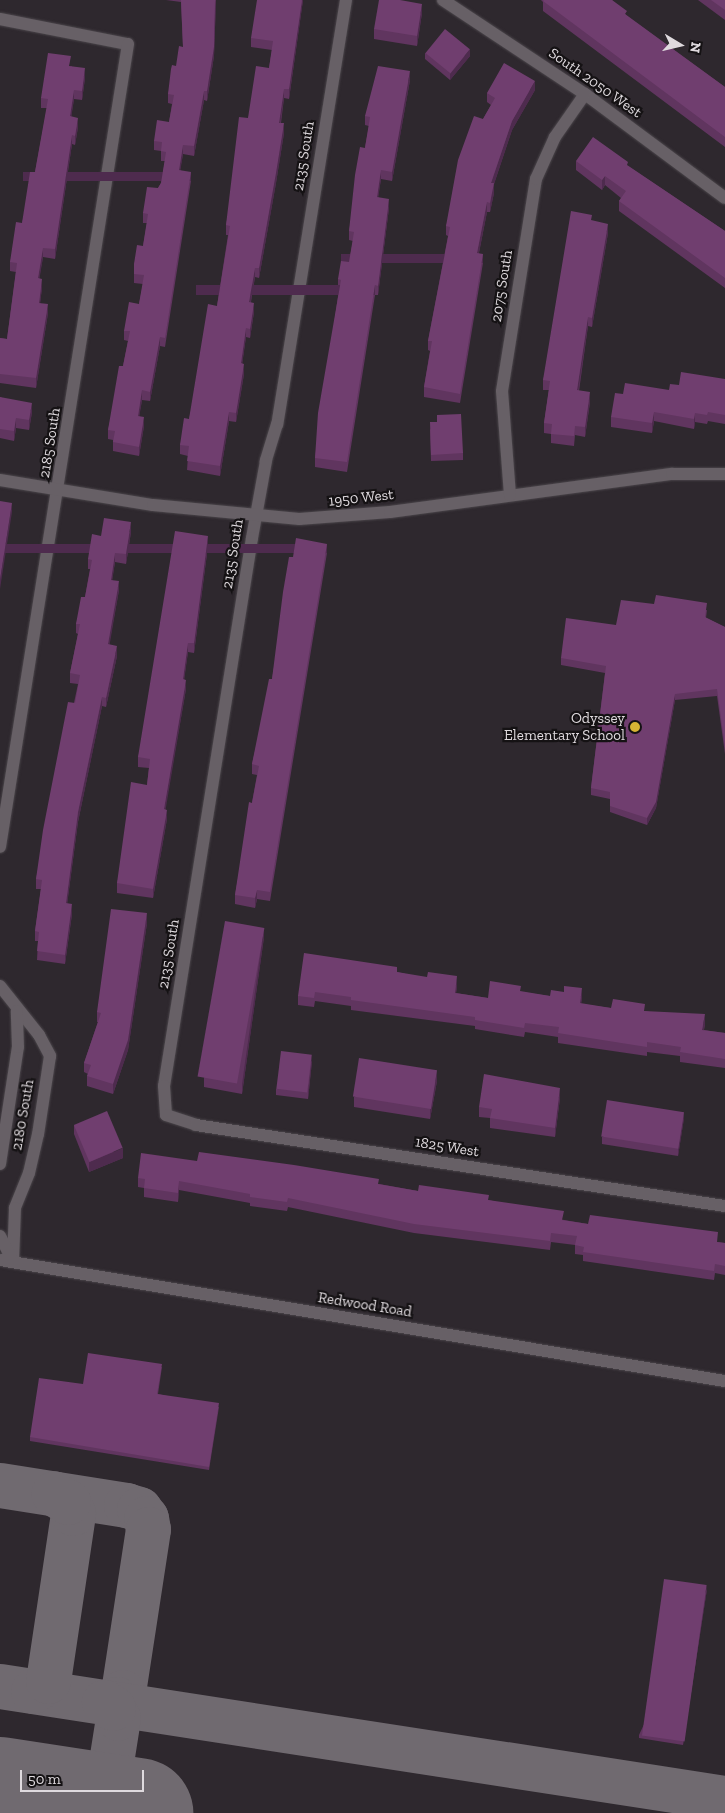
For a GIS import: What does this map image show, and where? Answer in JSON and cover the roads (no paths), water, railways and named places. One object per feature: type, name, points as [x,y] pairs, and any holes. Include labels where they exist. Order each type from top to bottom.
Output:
[{"type":"street","name":"2135 South","points":[[166,1115],[164,1086],[256,517],[266,461],[277,424],[346,0]]},
{"type":"street","name":"South 2050 West","points":[[443,0],[585,94],[725,198]]},
{"type":"street","name":"2185 South","points":[[0,19],[128,44],[59,490],[0,847]]},
{"type":"street","name":"2075 South","points":[[510,495],[502,392],[536,179],[555,137],[585,94]]},
{"type":"street","name":"1950 West","points":[[0,480],[256,517],[339,518],[672,474],[725,474]]},
{"type":"street","name":"2180 South","points":[[0,986],[17,1011],[39,1036],[50,1056],[38,1134],[29,1173],[15,1208],[13,1262]]},
{"type":"street","name":"2180 South","points":[[0,1164],[18,1047],[17,1011]]},
{"type":"street","name":"1825 West","points":[[166,1115],[196,1125],[725,1206]]},
{"type":"street","points":[[0,1236],[13,1262]]},
{"type":"street","name":"Redwood Road","points":[[0,1260],[725,1380]]},
{"type":"place","name":"Odyssey Elementary School","points":[[635,727]]}]
